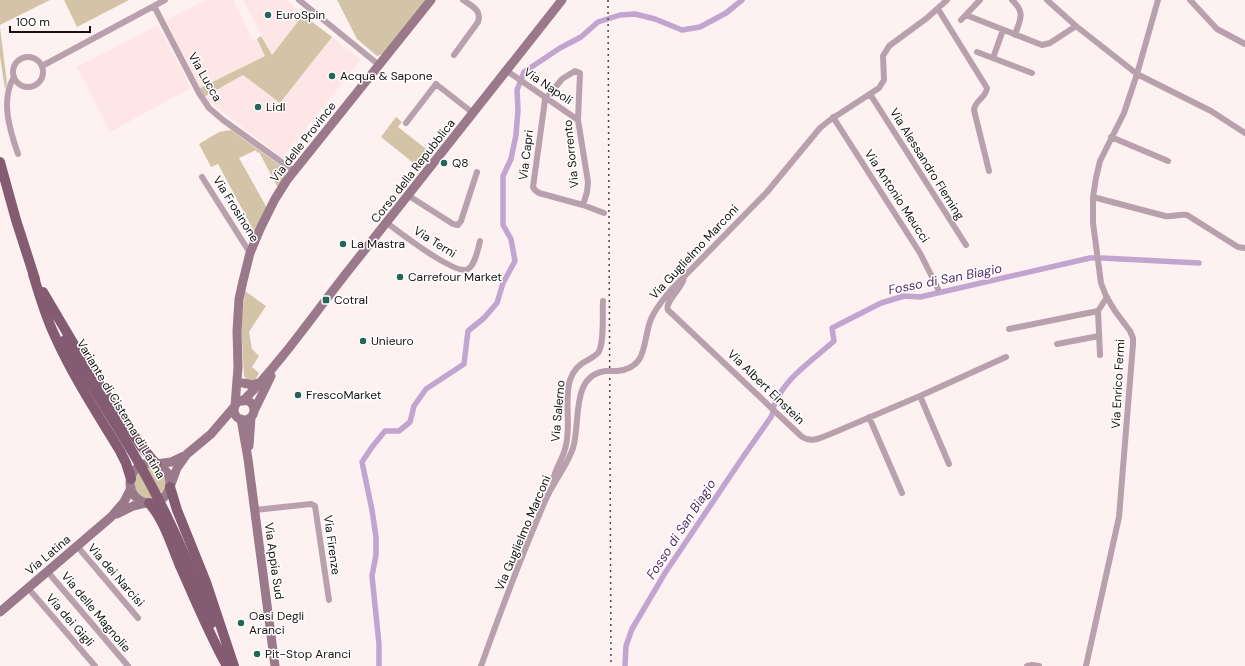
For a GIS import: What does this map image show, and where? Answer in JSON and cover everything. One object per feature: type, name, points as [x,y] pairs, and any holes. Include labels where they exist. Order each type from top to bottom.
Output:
[{"type":"main road","name":"Via delle Province","points":[[239,418],[234,412],[238,368],[236,338],[239,305],[250,254],[259,231],[283,186],[431,0]]},
{"type":"main road","name":"Corso della Repubblica","points":[[250,406],[262,381],[282,358],[352,266],[409,196],[562,0]]},
{"type":"main road","name":"Variante di Cisterna di Latina","points":[[0,162],[14,215],[33,274],[65,340],[93,391],[134,455],[160,501],[193,573],[230,666]]},
{"type":"main road","points":[[33,274],[82,358],[141,446],[168,476],[177,510],[206,582],[234,666]]},
{"type":"main road","points":[[33,274],[45,312],[58,343],[77,380],[123,457],[136,497],[139,500],[148,503],[157,514],[165,529],[205,623],[227,666]]},
{"type":"main road","name":"Corso della Repubblica","points":[[250,406],[264,390],[282,358]]},
{"type":"main road","name":"Via delle Province","points":[[238,368],[250,406]]},
{"type":"main road","points":[[243,383],[253,384],[262,381]]},
{"type":"main road","name":"Via Latina","points":[[111,517],[129,507],[158,502],[166,496],[177,468],[188,454],[211,434],[240,401],[250,406]]},
{"type":"main road","points":[[239,418],[246,420],[250,406]]},
{"type":"main road","name":"Via Appia Sud","points":[[248,459],[250,406]]},
{"type":"main road","name":"Via Latina","points":[[211,434],[239,418]]},
{"type":"main road","name":"Via Appia Sud","points":[[239,418],[248,459],[275,666]]},
{"type":"main road","name":"Via Latina","points":[[0,612],[111,517],[126,498],[136,470],[140,466],[145,464],[170,462],[188,454]]},
{"type":"street","points":[[42,66],[165,0]]},
{"type":"street","points":[[299,0],[379,65]]},
{"type":"street","points":[[454,55],[480,19],[476,9],[463,0]]},
{"type":"street","name":"Via Guglielmo Marconi","points":[[481,666],[546,499],[574,444],[580,396],[583,387],[592,375],[606,371],[628,369],[638,361],[643,350],[648,328],[654,312],[684,277],[767,192],[820,128],[879,88],[884,78],[883,58],[889,46],[923,21],[947,0]]},
{"type":"street","points":[[980,0],[963,18],[1003,30],[1040,45],[1051,43],[1076,26]]},
{"type":"street","points":[[1012,0],[1018,6],[1021,13],[1015,35]]},
{"type":"street","points":[[1047,0],[1076,26],[1137,74],[1204,108],[1245,133]]},
{"type":"street","name":"Via Enrico Fermi","points":[[1086,666],[1119,517],[1134,344],[1130,331],[1119,317],[1107,297],[1099,277],[1093,223],[1093,198],[1098,167],[1122,116],[1137,74],[1158,0]]},
{"type":"street","points":[[1190,0],[1216,27],[1245,44]]},
{"type":"street","name":"Via Lucca","points":[[154,6],[199,94],[209,108],[294,172]]},
{"type":"street","points":[[938,9],[987,88],[985,94],[976,104],[974,110],[989,171]]},
{"type":"street","points":[[993,58],[1003,30]]},
{"type":"street","points":[[977,52],[1032,73]]},
{"type":"street","points":[[14,77],[21,85],[26,87],[36,85],[43,77],[42,66],[36,58],[26,57],[17,62],[13,72],[14,77],[8,90],[7,109],[11,134],[18,154]]},
{"type":"street","name":"Via Napoli","points":[[507,71],[578,120]]},
{"type":"street","name":"Via Sorrento","points":[[546,98],[562,79],[572,72],[580,73],[578,120],[588,182],[587,192],[582,205]]},
{"type":"street","points":[[406,123],[436,84],[473,113]]},
{"type":"street","name":"Via Alessandro Fleming","points":[[870,94],[966,245]]},
{"type":"street","name":"Via Capri","points":[[546,98],[533,187],[538,192],[582,205],[604,214]]},
{"type":"street","name":"Via Antonio Meucci","points":[[834,118],[920,254],[938,289]]},
{"type":"street","points":[[1111,137],[1168,161]]},
{"type":"street","points":[[409,196],[454,225],[458,225],[461,221],[477,172]]},
{"type":"street","name":"Via Frosinone","points":[[202,177],[250,254]]},
{"type":"street","points":[[1093,198],[1166,216],[1181,214],[1187,216],[1238,248],[1245,248]]},
{"type":"street","name":"Via Terni","points":[[387,223],[438,259],[464,270],[472,265],[480,241]]},
{"type":"street","name":"Via Albert Einstein","points":[[684,277],[680,288],[667,304],[668,310],[802,437],[809,440],[819,439],[1006,357]]},
{"type":"street","points":[[1100,355],[1098,311],[1107,297]]},
{"type":"street","name":"Via Salerno","points":[[553,486],[554,476],[567,441],[569,383],[575,370],[595,356],[600,348],[603,301]]},
{"type":"street","points":[[1009,329],[1098,311]]},
{"type":"street","points":[[1057,344],[1099,336]]},
{"type":"street","points":[[920,396],[949,464]]},
{"type":"street","points":[[870,417],[902,493]]},
{"type":"street","name":"Via Firenze","points":[[255,510],[310,504],[315,506],[328,600]]},
{"type":"street","name":"Via dei Narcisi","points":[[77,546],[138,618]]},
{"type":"street","name":"Via delle Magnolie","points":[[48,571],[128,666]]},
{"type":"street","name":"Via dei Gigli","points":[[28,588],[95,666]]},
{"type":"street","points":[[1027,666],[1039,666]]},
{"type":"shaded area","points":[[0,0],[50,0],[0,25]]},
{"type":"shaded area","points":[[64,0],[129,0],[77,27]]},
{"type":"shaded area","points":[[206,0],[233,0],[253,40],[257,39],[265,56],[200,88],[166,20]]},
{"type":"shaded area","points":[[243,0],[287,0],[303,15],[272,56]]},
{"type":"shaded area","points":[[337,0],[427,0],[383,54],[377,56],[357,39]]},
{"type":"shaded area","points":[[303,15],[332,37],[280,103],[243,75],[204,97],[200,88],[265,56],[257,39],[261,36],[272,55]]},
{"type":"shaded area","points":[[158,25],[191,88],[110,132],[77,67]]},
{"type":"shaded area","points":[[0,27],[7,83],[5,89],[0,57]]},
{"type":"shaded area","points":[[332,37],[361,60],[282,158],[204,97],[243,75],[280,103]]},
{"type":"shaded area","points":[[396,117],[402,122],[398,127],[430,152],[433,150],[435,151],[421,169],[381,137]]},
{"type":"shaded area","points":[[231,130],[285,169],[286,172],[278,188],[259,152],[257,153],[256,150],[239,158],[267,208],[255,233],[218,164],[211,167],[199,144],[219,132]]},
{"type":"shaded area","points":[[245,291],[266,306],[249,332],[252,349],[259,356],[252,367],[259,373],[254,382],[249,382],[244,376],[241,325]]},
{"type":"shaded area","points":[[147,467],[153,467],[162,471],[166,483],[162,495],[153,499],[147,499],[138,495],[134,486],[134,480],[138,471]]},
{"type":"waterway","points":[[379,666],[379,644],[372,576],[376,555],[376,537],[362,462],[385,431],[399,431],[410,422],[414,406],[426,389],[464,364],[468,331],[484,318],[497,303],[503,283],[515,261],[511,239],[503,225],[503,176],[511,159],[516,135],[518,110],[517,90],[524,72],[560,48],[581,37],[598,22],[620,15],[635,14],[655,19],[682,30],[700,27],[726,13],[742,0]]},
{"type":"waterway","name":"Fosso di San Biagio","points":[[774,406],[778,396],[791,379],[834,341],[832,328],[881,303],[904,296],[920,297],[1090,258],[1097,258]]},
{"type":"waterway","name":"Fosso di San Biagio","points":[[1102,258],[1199,263]]},
{"type":"waterway","name":"Fosso di San Biagio","points":[[625,666],[626,646],[632,629],[665,573],[773,412]]},
{"type":"railway","points":[[608,0],[611,666]]},
{"type":"place","name":"EuroSpin","points":[[268,15]]},
{"type":"place","name":"Acqua & Sapone","points":[[332,76]]},
{"type":"place","name":"Lidl","points":[[258,107]]},
{"type":"place","name":"Q8","points":[[444,163]]},
{"type":"place","name":"La Mastra","points":[[343,244]]},
{"type":"place","name":"Carrefour Market","points":[[400,277]]},
{"type":"place","name":"Cotral","points":[[326,300]]},
{"type":"place","name":"Unieuro","points":[[363,341]]},
{"type":"place","name":"FrescoMarket","points":[[298,395]]},
{"type":"place","name":"Oasi Degli Aranci","points":[[241,623]]},
{"type":"place","name":"Pit-Stop Aranci","points":[[257,654]]}]
